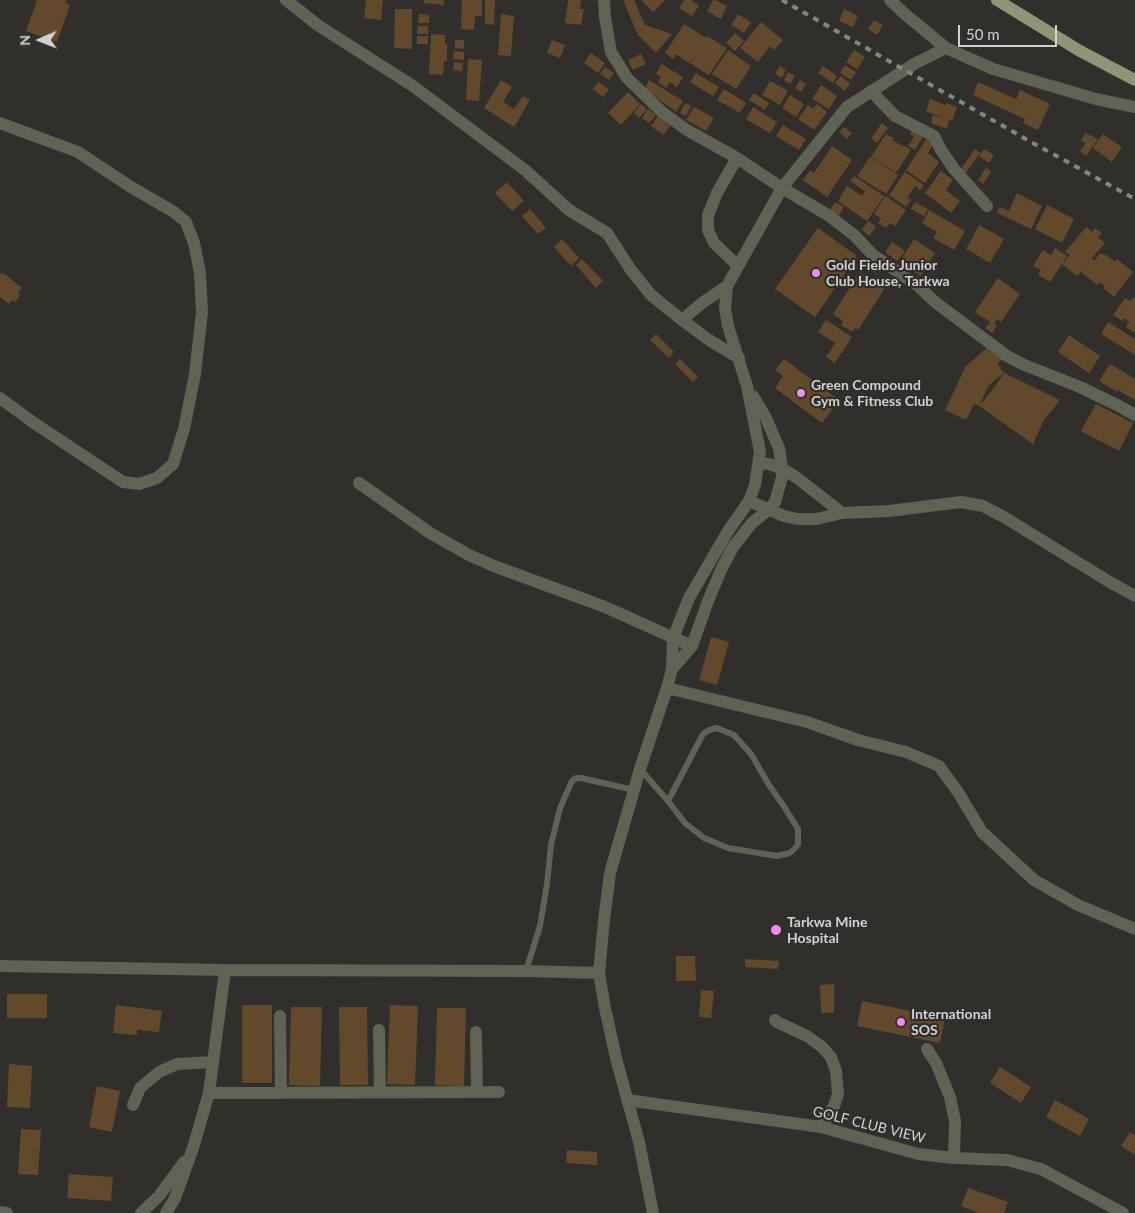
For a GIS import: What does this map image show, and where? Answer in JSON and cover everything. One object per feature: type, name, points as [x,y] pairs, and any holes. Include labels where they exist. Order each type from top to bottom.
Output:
[{"type":"main road","points":[[997,0],[1080,51],[1135,80]]},
{"type":"street","points":[[286,0],[319,26],[413,86],[525,170],[568,210],[607,233],[631,270],[651,295],[709,340],[739,358]]},
{"type":"street","points":[[604,0],[611,52],[627,78],[662,112],[687,130],[737,158],[782,188],[828,215],[854,235],[873,255],[918,285],[935,302],[1007,356],[1022,364],[1080,387],[1135,415]]},
{"type":"street","points":[[890,0],[946,48],[993,69],[1096,99],[1135,107]]},
{"type":"street","points":[[672,669],[692,646],[708,601],[715,568],[728,532],[749,501],[755,485],[759,463],[760,452],[748,386],[728,326],[725,308],[727,286],[782,188],[847,107],[914,64],[946,48]]},
{"type":"street","points":[[871,91],[895,116],[934,136],[954,169],[987,206]]},
{"type":"street","points":[[0,123],[78,152],[131,187],[174,212],[186,222],[194,243],[200,273],[202,312],[195,374],[184,429],[173,464],[157,478],[139,484],[123,482],[0,398]]},
{"type":"street","points":[[737,158],[717,193],[708,215],[708,230],[714,243],[738,266]]},
{"type":"street","points":[[682,320],[702,303],[727,286]]},
{"type":"street","points":[[653,1213],[639,1142],[616,1058],[599,973],[604,920],[610,873],[640,769],[667,688],[672,669],[673,638],[689,598],[752,523],[775,502],[782,477],[779,448],[765,416],[748,386]]},
{"type":"street","points":[[759,463],[782,468],[806,484],[842,513]]},
{"type":"street","points":[[359,483],[430,533],[469,555],[605,607],[692,646]]},
{"type":"street","points":[[749,501],[768,510],[797,519],[817,519],[842,513],[889,511],[961,502],[983,506],[1135,596]]},
{"type":"street","points":[[667,688],[807,722],[858,740],[906,752],[939,766],[958,792],[982,832],[1034,880],[1078,905],[1135,929]]},
{"type":"street","points":[[0,966],[599,973]]},
{"type":"street","points":[[166,1213],[175,1198],[191,1155],[209,1093],[225,970]]},
{"type":"street","points":[[280,1016],[281,1093]]},
{"type":"street","points":[[775,1020],[806,1036],[822,1047],[831,1057],[836,1071],[838,1094],[834,1106],[821,1127]]},
{"type":"street","points":[[379,1030],[380,1092]]},
{"type":"street","points":[[476,1032],[477,1092]]},
{"type":"street","points":[[927,1049],[936,1062],[950,1097],[955,1120],[954,1158]]},
{"type":"street","points":[[133,1105],[140,1088],[159,1072],[177,1064],[213,1062]]},
{"type":"street","points":[[209,1093],[499,1092]]},
{"type":"street","name":"GOLF CLUB VIEW","points":[[628,1100],[821,1127],[918,1154],[954,1158],[1008,1160],[1040,1169],[1123,1213]]},
{"type":"street","points":[[141,1213],[159,1196],[191,1155]]},
{"type":"street","points":[[0,1212],[7,1213]]},
{"type":"lane","points":[[640,769],[685,823],[704,838],[728,848],[777,856],[790,853],[798,845],[798,829],[751,754],[734,735],[717,728],[703,734],[668,801]]},
{"type":"lane","points":[[526,971],[540,926],[551,845],[560,808],[572,780],[581,778],[634,790]]},
{"type":"building","points":[[37,0],[66,0],[65,3],[70,5],[57,42],[26,31]]},
{"type":"building","points":[[366,0],[383,0],[381,20],[364,18]]},
{"type":"building","points":[[424,0],[444,0],[444,5],[424,3]]},
{"type":"building","points":[[462,0],[482,0],[482,16],[475,16],[474,30],[461,29]]},
{"type":"building","points":[[485,0],[495,0],[494,25],[485,24]]},
{"type":"building","points":[[568,0],[581,0],[580,9],[584,9],[581,25],[565,23]]},
{"type":"building","points":[[623,0],[634,0],[645,25],[672,34],[656,53],[638,35]]},
{"type":"building","points":[[641,0],[665,0],[653,12]]},
{"type":"building","points":[[684,0],[691,0],[699,6],[692,16],[679,8]]},
{"type":"building","points":[[713,0],[727,6],[721,19],[707,11]]},
{"type":"building","points":[[395,9],[412,9],[412,49],[394,48]]},
{"type":"building","points":[[844,9],[858,16],[853,27],[839,21]]},
{"type":"building","points":[[419,14],[429,15],[429,23],[418,23]]},
{"type":"building","points":[[501,14],[514,16],[511,56],[498,55]]},
{"type":"building","points":[[738,14],[751,22],[744,33],[731,25]]},
{"type":"building","points":[[874,20],[883,25],[877,35],[868,29]]},
{"type":"building","points":[[761,22],[783,40],[774,50],[770,46],[758,62],[740,48]]},
{"type":"building","points":[[684,24],[706,38],[707,36],[727,48],[709,75],[690,63],[694,56],[689,63],[676,54],[673,59],[665,53]]},
{"type":"building","points":[[418,26],[428,26],[428,34],[417,34]]},
{"type":"building","points":[[735,33],[744,41],[735,51],[726,43]]},
{"type":"building","points":[[431,34],[445,35],[447,61],[444,61],[443,75],[429,74]]},
{"type":"building","points":[[417,36],[428,36],[428,44],[417,44]]},
{"type":"building","points":[[455,40],[464,40],[464,49],[455,48]]},
{"type":"building","points":[[552,40],[565,45],[560,58],[547,53]]},
{"type":"building","points":[[728,50],[751,66],[736,89],[712,74]]},
{"type":"building","points":[[854,50],[865,57],[857,69],[846,62]]},
{"type":"building","points":[[454,51],[464,52],[464,60],[453,59]]},
{"type":"building","points":[[591,53],[605,63],[598,73],[584,63]]},
{"type":"building","points":[[641,54],[646,64],[633,70],[628,60]]},
{"type":"building","points":[[468,59],[482,60],[479,101],[466,100]]},
{"type":"building","points":[[454,62],[463,63],[462,71],[453,70]]},
{"type":"building","points":[[661,64],[683,77],[677,87],[670,82],[666,88],[658,82],[661,77],[656,74]]},
{"type":"building","points":[[845,65],[856,72],[851,80],[840,73]]},
{"type":"building","points":[[780,66],[786,70],[782,78],[775,74]]},
{"type":"building","points":[[823,66],[837,76],[833,83],[818,73]]},
{"type":"building","points":[[605,67],[614,73],[609,80],[600,74]]},
{"type":"building","points":[[788,72],[795,76],[790,84],[784,80]]},
{"type":"building","points":[[696,73],[719,87],[713,96],[690,82]]},
{"type":"building","points":[[841,76],[850,84],[845,91],[835,83]]},
{"type":"building","points":[[501,80],[512,87],[503,102],[514,109],[523,96],[530,100],[514,127],[484,108]]},
{"type":"building","points":[[649,80],[683,101],[676,112],[645,89]]},
{"type":"building","points":[[800,80],[806,84],[801,92],[795,88]]},
{"type":"building","points":[[770,81],[788,91],[780,105],[762,95]]},
{"type":"building","points":[[599,82],[609,90],[603,97],[593,89]]},
{"type":"building","points":[[978,82],[1016,99],[1020,90],[1050,104],[1038,130],[1023,123],[1025,119],[973,95]]},
{"type":"building","points":[[821,85],[837,96],[829,109],[812,99]]},
{"type":"building","points":[[724,89],[746,103],[740,113],[717,100]]},
{"type":"building","points":[[628,92],[640,104],[621,125],[608,113]]},
{"type":"building","points":[[754,93],[769,103],[765,110],[749,100]]},
{"type":"building","points":[[790,95],[804,104],[796,117],[782,108]]},
{"type":"building","points":[[930,99],[957,107],[952,121],[949,120],[947,129],[931,123],[933,115],[947,119],[926,111]]},
{"type":"building","points":[[685,103],[691,106],[686,116],[680,113]]},
{"type":"building","points":[[641,104],[647,109],[639,118],[634,113]]},
{"type":"building","points":[[817,104],[827,112],[814,130],[798,119],[808,105],[813,109]]},
{"type":"building","points":[[694,107],[714,118],[706,131],[686,120]]},
{"type":"building","points":[[753,107],[777,122],[770,133],[746,119]]},
{"type":"building","points":[[648,109],[656,115],[649,123],[642,118]]},
{"type":"building","points":[[658,116],[670,126],[663,135],[651,126]]},
{"type":"building","points":[[882,123],[888,128],[877,143],[871,138]]},
{"type":"building","points":[[783,125],[806,139],[799,150],[776,136]]},
{"type":"building","points":[[844,127],[852,133],[847,139],[839,132]]},
{"type":"building","points":[[914,128],[924,135],[915,150],[908,146],[914,137],[910,134]]},
{"type":"building","points":[[1085,133],[1098,139],[1086,156],[1080,151],[1086,143],[1081,141]]},
{"type":"building","points":[[886,134],[894,138],[892,140],[911,150],[896,173],[871,157]]},
{"type":"building","points":[[1103,134],[1122,147],[1112,162],[1093,148]]},
{"type":"building","points":[[927,138],[933,144],[928,153],[939,162],[925,183],[906,170]]},
{"type":"building","points":[[832,146],[852,160],[827,197],[803,180],[810,170],[814,173]]},
{"type":"building","points":[[975,149],[980,153],[966,173],[961,169]]},
{"type":"building","points":[[984,149],[994,155],[989,163],[979,156]]},
{"type":"building","points":[[870,157],[898,175],[886,194],[857,176]]},
{"type":"building","points":[[986,168],[991,172],[983,184],[978,180]]},
{"type":"building","points":[[941,171],[953,180],[946,190],[960,201],[951,213],[925,193]]},
{"type":"building","points":[[905,172],[924,185],[920,191],[915,186],[907,198],[911,200],[906,207],[889,195]]},
{"type":"building","points":[[854,176],[884,196],[867,221],[838,201],[847,186],[862,196],[865,191],[850,181]]},
{"type":"building","points":[[507,182],[524,201],[512,211],[495,193]]},
{"type":"building","points":[[1017,193],[1042,206],[1031,229],[997,213],[1000,207],[1009,211]]},
{"type":"building","points":[[885,196],[906,210],[895,226],[890,223],[886,228],[878,223],[881,218],[874,214]]},
{"type":"building","points":[[835,202],[844,207],[838,217],[829,212]]},
{"type":"building","points":[[915,202],[928,209],[924,216],[911,209]]},
{"type":"building","points":[[1047,205],[1074,219],[1062,243],[1035,229]]},
{"type":"building","points":[[530,209],[546,228],[538,234],[522,216]]},
{"type":"building","points":[[929,210],[965,231],[954,250],[933,238],[937,232],[922,223]]},
{"type":"building","points":[[868,221],[876,226],[869,236],[862,230]]},
{"type":"building","points":[[979,225],[1004,239],[990,263],[966,249]]},
{"type":"building","points":[[1086,227],[1092,232],[1095,228],[1102,233],[1098,237],[1105,243],[1092,258],[1094,261],[1100,253],[1105,254],[1115,262],[1117,259],[1133,272],[1114,297],[1103,288],[1105,286],[1100,282],[1097,285],[1081,272],[1089,262],[1077,276],[1062,264],[1070,255],[1065,252]]},
{"type":"building","name":"Gold Fields Junior Club House, Tarkwa","points":[[818,228],[857,256],[815,317],[775,289]]},
{"type":"building","points":[[562,239],[579,258],[571,266],[554,247]]},
{"type":"building","points":[[914,239],[935,253],[921,276],[899,263]]},
{"type":"building","points":[[892,242],[905,251],[897,261],[885,252]]},
{"type":"building","points":[[1055,248],[1067,256],[1050,282],[1038,275],[1041,270],[1033,266],[1043,250],[1051,255]]},
{"type":"building","points":[[582,259],[603,281],[596,288],[576,265]]},
{"type":"building","points":[[2,272],[22,288],[15,302],[12,300],[9,304],[0,297],[0,275]]},
{"type":"building","points":[[860,272],[885,288],[858,330],[855,328],[852,332],[841,325],[843,321],[833,314]]},
{"type":"building","points":[[998,278],[1020,294],[1001,322],[997,319],[994,324],[997,326],[992,333],[985,328],[990,322],[975,312]]},
{"type":"building","points":[[1133,297],[1135,299],[1135,333],[1126,327],[1129,322],[1124,318],[1122,321],[1113,315],[1125,298],[1131,301]]},
{"type":"building","points":[[826,320],[852,337],[835,363],[826,357],[835,343],[818,332]]},
{"type":"building","points":[[1108,322],[1135,339],[1135,355],[1101,334]]},
{"type":"building","points":[[656,334],[674,352],[669,358],[650,340]]},
{"type":"building","points":[[1069,335],[1100,356],[1089,373],[1058,352]]},
{"type":"building","points":[[987,348],[1003,359],[997,364],[1004,373],[989,385],[979,406],[974,404],[966,420],[945,410],[966,366]]},
{"type":"building","points":[[680,359],[698,377],[693,382],[675,364]]},
{"type":"building","points":[[784,359],[839,400],[822,423],[775,388],[783,376],[775,370]]},
{"type":"building","points":[[1110,364],[1135,379],[1135,400],[1099,381]]},
{"type":"building","points":[[1004,373],[1060,400],[1044,420],[1033,444],[979,406]]},
{"type":"building","points":[[1096,404],[1133,423],[1119,451],[1081,431]]},
{"type":"building","points":[[711,637],[729,642],[717,685],[699,680]]},
{"type":"building","points":[[676,956],[695,956],[696,981],[676,981]]},
{"type":"building","points":[[745,959],[779,961],[778,969],[745,967]]},
{"type":"building","points":[[834,984],[834,1013],[821,1013],[820,985]]},
{"type":"building","points":[[701,990],[714,991],[711,1018],[699,1017]]},
{"type":"building","points":[[7,994],[47,994],[47,1018],[7,1018]]},
{"type":"building","name":"International SOS","points":[[862,1001],[945,1018],[940,1043],[857,1026]]},
{"type":"building","points":[[116,1005],[162,1011],[159,1032],[137,1030],[137,1035],[113,1033]]},
{"type":"building","points":[[242,1005],[272,1005],[272,1083],[242,1083]]},
{"type":"building","points":[[390,1005],[418,1006],[415,1085],[387,1084]]},
{"type":"building","points":[[291,1007],[322,1007],[320,1086],[289,1085]]},
{"type":"building","points":[[339,1007],[367,1007],[368,1085],[340,1085]]},
{"type":"building","points":[[437,1008],[466,1008],[464,1086],[435,1085]]},
{"type":"building","points":[[9,1064],[32,1066],[30,1108],[7,1107]]},
{"type":"building","points":[[1000,1067],[1031,1087],[1021,1103],[990,1083]]},
{"type":"building","points":[[97,1086],[120,1091],[112,1132],[89,1127]]},
{"type":"building","points":[[1055,1100],[1089,1119],[1080,1136],[1046,1117]]},
{"type":"building","points":[[21,1129],[41,1130],[38,1175],[18,1174]]},
{"type":"building","points":[[1130,1132],[1135,1135],[1135,1155],[1121,1146]]},
{"type":"building","points":[[567,1150],[597,1152],[597,1165],[566,1163]]},
{"type":"building","points":[[69,1174],[113,1177],[111,1201],[67,1198]]},
{"type":"building","points":[[968,1188],[1008,1202],[1004,1213],[979,1213],[961,1206]]},
{"type":"railway","points":[[782,0],[1135,199]]},
{"type":"place","name":"Gold Fields Junior Club House, Tarkwa","points":[[816,273]]},
{"type":"place","name":"Green Compound Gym & Fitness Club","points":[[801,393]]},
{"type":"place","name":"Tarkwa Mine Hospital","points":[[776,930]]},
{"type":"place","name":"International SOS","points":[[901,1022]]}]
